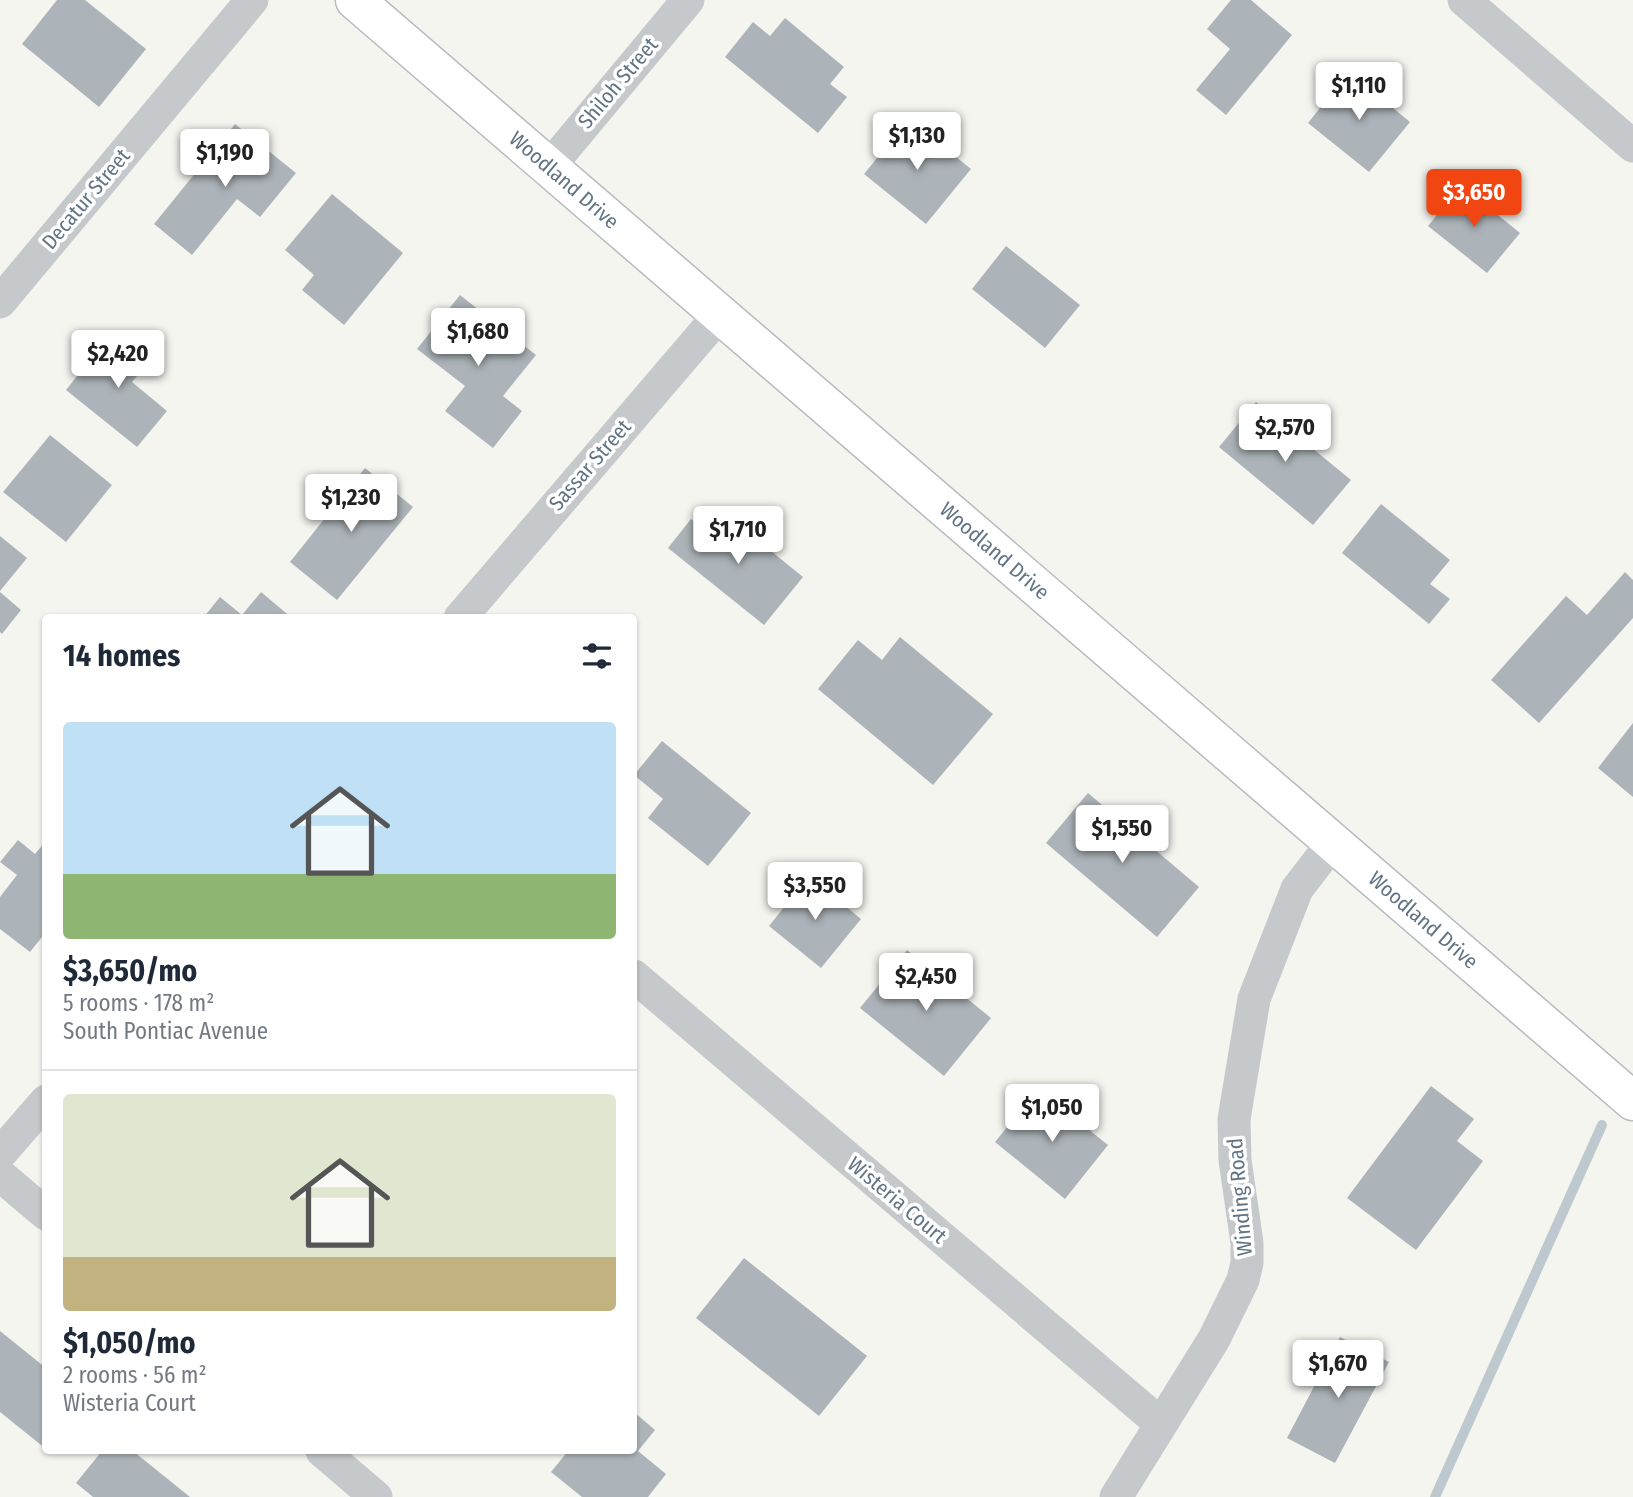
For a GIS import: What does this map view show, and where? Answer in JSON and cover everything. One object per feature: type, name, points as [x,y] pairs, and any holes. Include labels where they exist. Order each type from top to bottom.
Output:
[{"type":"main road","name":"Woodland Drive","points":[[355,0],[1633,1101]]},
{"type":"street","name":"Decatur Street","points":[[0,302],[252,0]]},
{"type":"street","name":"Shiloh Street","points":[[549,167],[688,0]]},
{"type":"street","points":[[1465,0],[1633,146]]},
{"type":"street","name":"Sassar Street","points":[[463,614],[721,313]]},
{"type":"street","name":"Winding Road","points":[[1116,1497],[1214,1339],[1243,1280],[1247,1243],[1235,1160],[1234,1119],[1254,999],[1297,889],[1334,841]]},
{"type":"street","name":"Wisteria Court","points":[[637,979],[1161,1424]]},
{"type":"street","points":[[0,1154],[42,1106]]},
{"type":"street","points":[[0,1175],[42,1211]]},
{"type":"street","points":[[326,1454],[376,1497]]},
{"type":"building","points":[[57,0],[85,0],[146,49],[99,107],[22,44]]},
{"type":"building","points":[[1231,0],[1251,0],[1292,35],[1226,115],[1196,90],[1230,49],[1207,29]]},
{"type":"building","points":[[785,18],[844,67],[830,84],[847,97],[818,133],[725,57],[753,22],[770,36]]},
{"type":"building","points":[[1349,72],[1410,122],[1369,172],[1308,123]]},
{"type":"building","points":[[909,119],[971,169],[926,224],[864,174]]},
{"type":"building","points":[[235,124],[296,173],[260,217],[237,199],[192,255],[154,224]]},
{"type":"building","points":[[1461,185],[1520,233],[1487,273],[1428,226]]},
{"type":"building","points":[[332,194],[403,253],[344,325],[302,290],[314,275],[285,250]]},
{"type":"building","points":[[1006,246],[1080,305],[1045,348],[972,289]]},
{"type":"building","points":[[460,295],[536,355],[503,396],[522,411],[493,448],[445,411],[465,386],[417,349]]},
{"type":"building","points":[[113,331],[149,361],[132,382],[167,411],[137,447],[66,390]]},
{"type":"building","points":[[1256,402],[1351,480],[1313,525],[1219,447]]},
{"type":"building","points":[[50,435],[112,485],[66,542],[3,492]]},
{"type":"building","points":[[365,468],[413,507],[337,600],[290,562]]},
{"type":"building","points":[[1381,504],[1450,560],[1430,584],[1450,599],[1429,624],[1342,553]]},
{"type":"building","points":[[728,516],[803,577],[764,625],[668,548],[691,519],[712,535]]},
{"type":"building","points":[[0,536],[27,558],[0,591]]},
{"type":"building","points":[[1625,572],[1633,580],[1633,618],[1539,723],[1491,680],[1566,596],[1587,615]]},
{"type":"building","points":[[0,592],[21,610],[2,634],[0,632]]},
{"type":"building","points":[[261,592],[287,614],[243,614]]},
{"type":"building","points":[[220,597],[241,614],[206,614]]},
{"type":"building","points":[[900,637],[993,714],[933,785],[818,689],[858,640],[882,660]]},
{"type":"building","points":[[1633,723],[1633,797],[1598,768]]},
{"type":"building","points":[[662,741],[751,813],[708,866],[648,818],[663,799],[637,777],[637,771]]},
{"type":"building","points":[[1088,793],[1199,887],[1157,937],[1046,843]]},
{"type":"building","points":[[18,840],[35,854],[42,846],[42,937],[30,952],[0,929],[0,897],[17,875],[0,862]]},
{"type":"building","points":[[809,876],[861,919],[821,968],[769,926]]},
{"type":"building","points":[[907,950],[991,1018],[944,1076],[860,1008]]},
{"type":"building","points":[[1431,1086],[1474,1119],[1457,1141],[1483,1161],[1416,1250],[1347,1198]]},
{"type":"building","points":[[1038,1089],[1108,1145],[1065,1199],[995,1142]]},
{"type":"building","points":[[744,1258],[867,1356],[819,1416],[696,1318]]},
{"type":"building","points":[[0,1331],[42,1365],[42,1446],[0,1412]]},
{"type":"building","points":[[1340,1337],[1389,1362],[1335,1463],[1287,1438]]},
{"type":"building","points":[[637,1415],[655,1430],[638,1451],[666,1474],[648,1497],[582,1497],[551,1472],[566,1454],[637,1454]]},
{"type":"building","points":[[100,1454],[137,1454],[190,1497],[93,1497],[76,1483]]},
{"type":"waterway","points":[[1435,1497],[1602,1125]]}]
